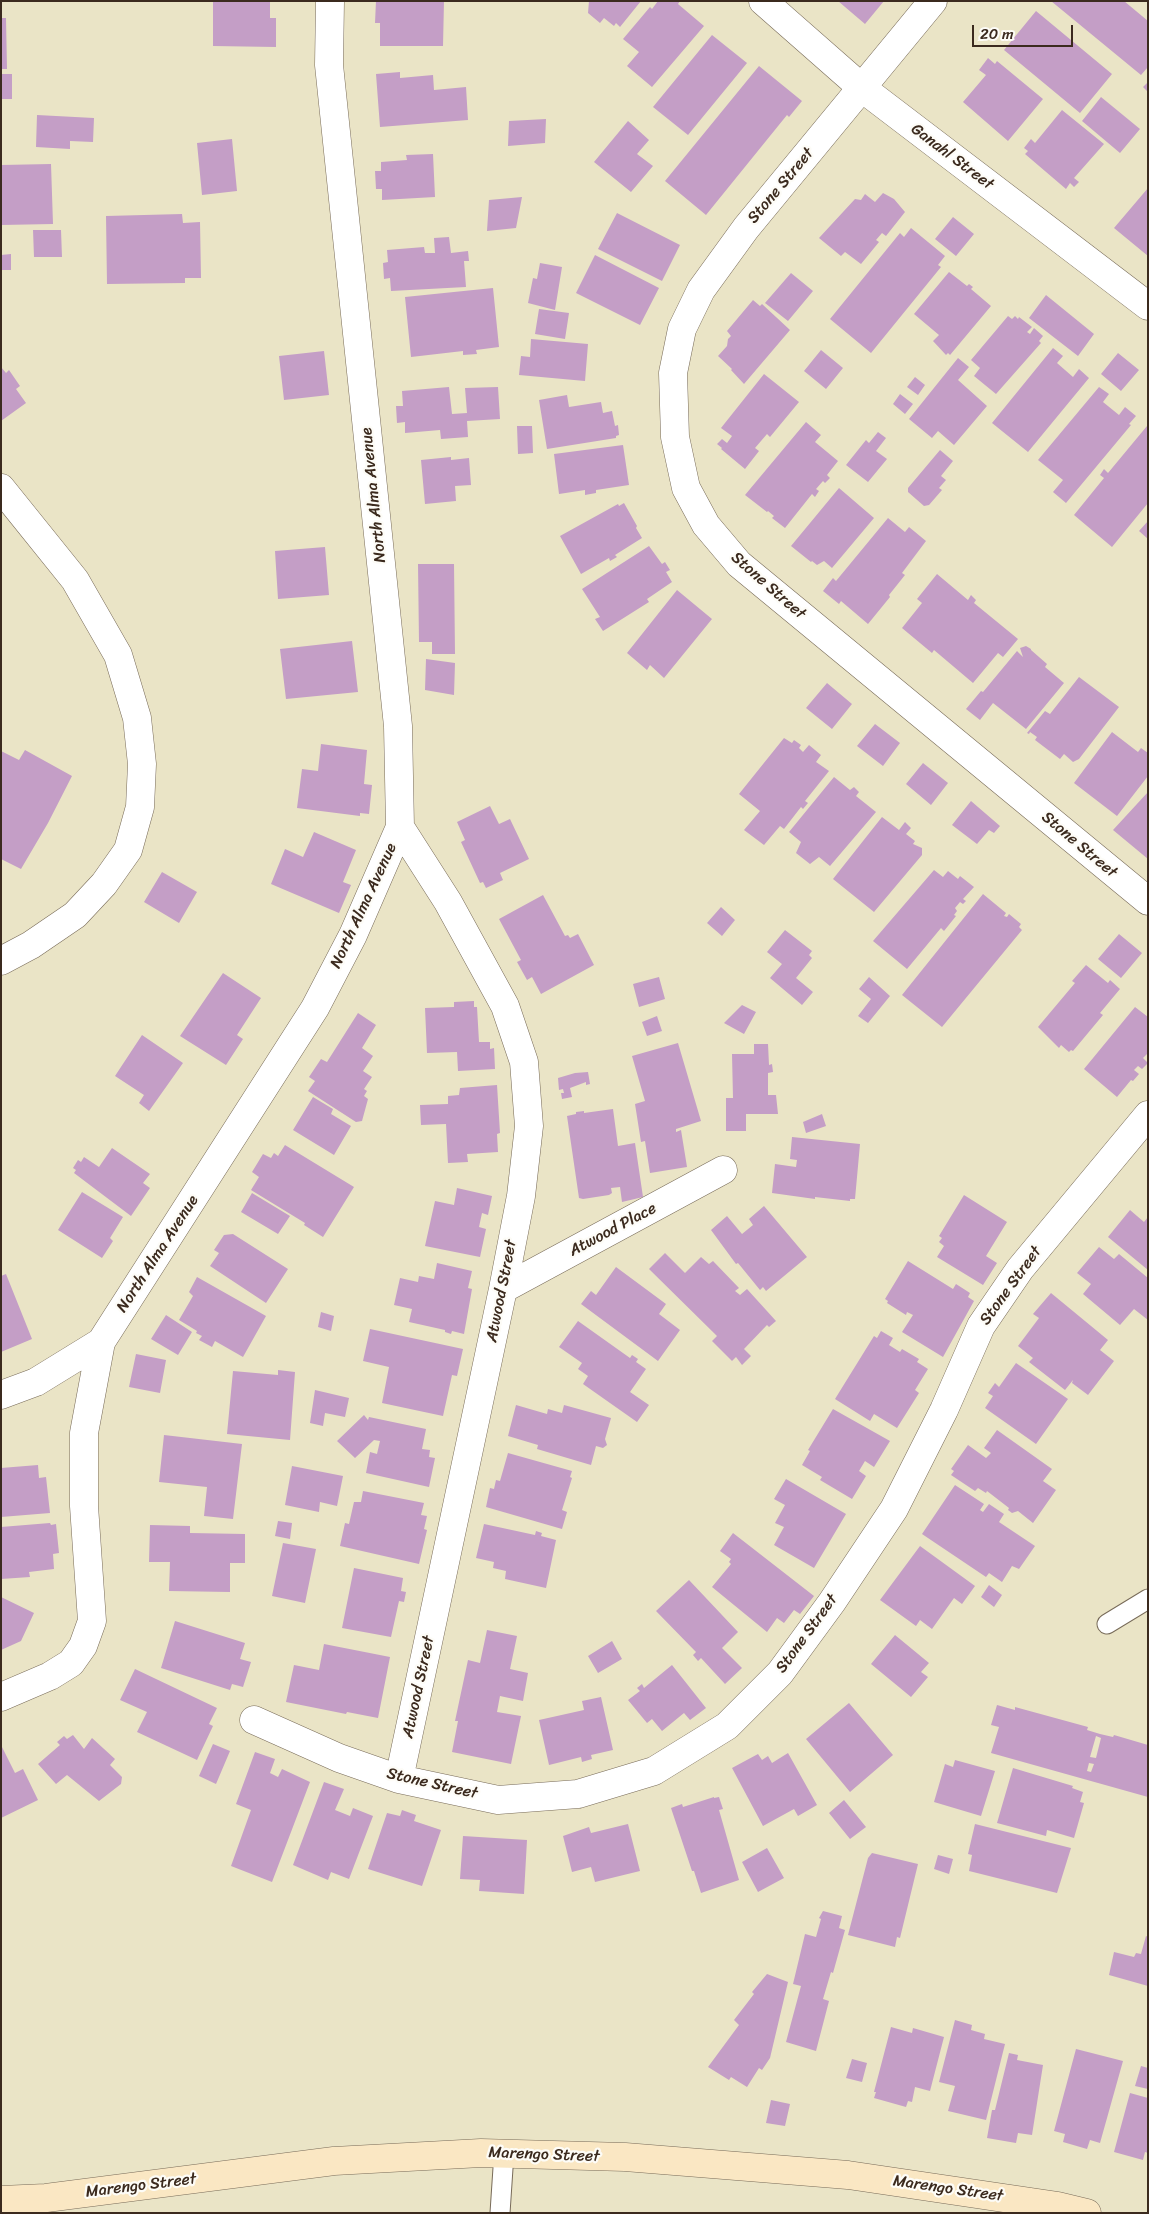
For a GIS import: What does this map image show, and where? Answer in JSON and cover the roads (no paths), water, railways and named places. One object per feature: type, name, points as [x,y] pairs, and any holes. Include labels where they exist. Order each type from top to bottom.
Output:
[{"type":"main road","name":"Marengo Street","points":[[1,2200],[46,2198],[334,2162],[504,2153],[625,2157],[848,2175],[1058,2206],[1086,2213]]},
{"type":"street","name":"North Alma Avenue","points":[[1,1697],[50,1676],[71,1663],[83,1646],[92,1621],[84,1506],[84,1433],[101,1342],[249,1115],[315,1008],[353,935],[400,827],[398,726],[329,65],[330,1]]},
{"type":"street","name":"Ganahl Street","points":[[763,1],[862,88],[1148,306]]},
{"type":"street","name":"Stone Street","points":[[933,1],[746,228],[701,290],[682,329],[673,374],[675,437],[686,488],[706,525],[739,564],[1148,901]]},
{"type":"street","points":[[1,488],[75,580],[118,655],[137,718],[142,764],[140,807],[128,850],[104,884],[75,915],[31,945],[1,961]]},
{"type":"street","name":"Atwood Street","points":[[399,1779],[503,1289],[521,1196],[529,1126],[524,1062],[505,1006],[448,902],[400,827]]},
{"type":"street","name":"Stone Street","points":[[254,1720],[339,1758],[399,1779],[498,1800],[578,1794],[654,1771],[727,1726],[780,1673],[832,1602],[894,1509],[944,1410],[981,1326],[1014,1278],[1148,1115]]},
{"type":"street","name":"Atwood Place","points":[[503,1289],[723,1170]]},
{"type":"street","points":[[1,1395],[36,1382],[101,1342]]},
{"type":"lane","points":[[1107,1624],[1148,1599]]},
{"type":"lane","points":[[500,2213],[504,2153]]}]
